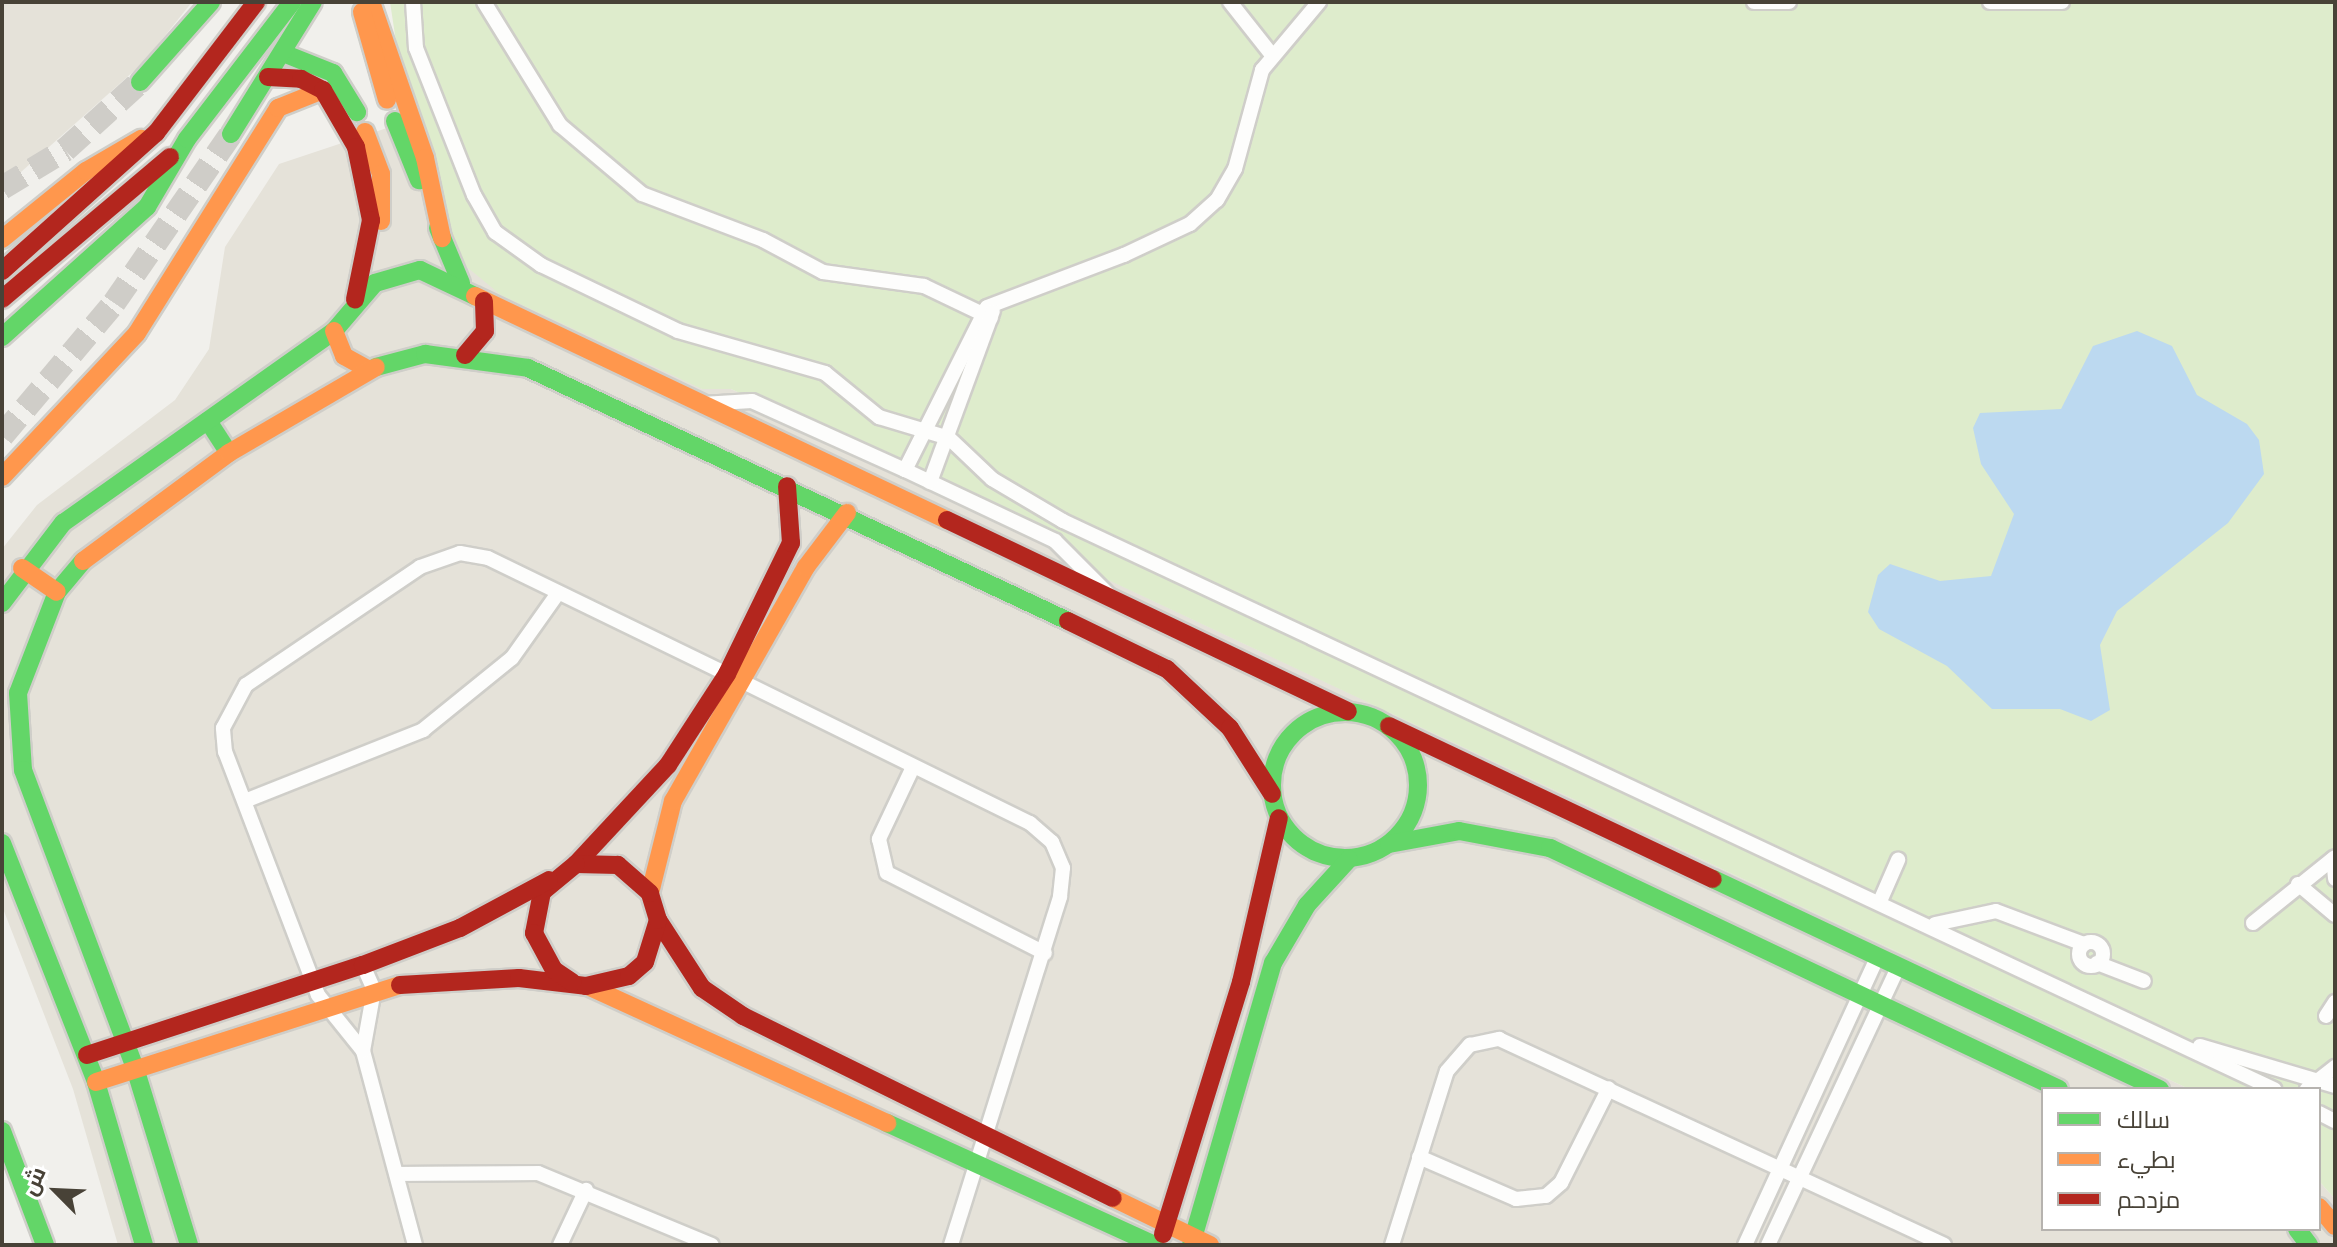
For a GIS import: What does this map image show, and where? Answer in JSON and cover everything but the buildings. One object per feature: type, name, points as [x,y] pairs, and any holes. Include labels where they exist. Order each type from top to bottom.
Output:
[{"type":"main road","points":[[140,82],[211,2]]},
{"type":"main road","points":[[2,271],[156,133],[256,2]]},
{"type":"main road","points":[[2,299],[109,215],[187,139],[292,2]]},
{"type":"main road","points":[[231,134],[313,2]]},
{"type":"main road","points":[[361,2],[387,100]]},
{"type":"main road","points":[[371,2],[425,158],[442,238]]},
{"type":"main road","points":[[283,53],[333,73],[357,112]]},
{"type":"main road","points":[[268,77],[301,79],[323,90],[343,115],[365,175],[366,264]]},
{"type":"main road","points":[[2,477],[137,333],[278,108],[323,90]]},
{"type":"main road","points":[[395,121],[461,283]]},
{"type":"main road","points":[[2,603],[22,568],[63,523],[334,331],[355,300],[383,201],[365,132]]},
{"type":"main road","points":[[2,239],[102,160],[156,133]]},
{"type":"main road","points":[[2,337],[121,235],[159,191],[187,139]]},
{"type":"main road","points":[[355,300],[395,273],[420,270],[461,283],[484,301],[1108,594],[1348,711],[1389,726],[1897,970],[2156,1087]]},
{"type":"main road","points":[[465,355],[485,331],[484,301]]},
{"type":"main road","points":[[334,331],[344,356],[367,369]]},
{"type":"main road","points":[[189,1245],[135,1068],[21,755],[23,668],[57,592],[101,546],[229,453],[367,369],[425,354],[465,355],[559,379],[847,513],[1167,669],[1230,728],[1272,794],[1279,818],[1308,850],[1349,859]]},
{"type":"main road","points":[[208,421],[229,453]]},
{"type":"main road","points":[[87,1055],[363,965],[460,928],[576,864],[668,765],[727,674],[791,543],[787,486]]},
{"type":"main road","points":[[847,513],[806,567],[745,684],[673,801],[650,893],[658,920],[690,973],[718,1001],[989,1139],[1167,1223],[1198,1242],[1273,963],[1307,905],[1349,859],[1389,844],[1459,831],[1528,840],[1618,876],[1881,1006],[2055,1087]]},
{"type":"main road","points":[[22,568],[57,592]]},
{"type":"main road","points":[[1272,794],[1272,773],[1291,735],[1327,714],[1348,711]]},
{"type":"main road","points":[[1389,726],[1418,775],[1413,814],[1389,844]]},
{"type":"main road","points":[[556,876],[534,912],[534,933],[547,962],[579,984],[1157,1245],[1167,1223],[1241,982],[1279,818]]},
{"type":"main road","points":[[2,843],[87,1055],[144,1245]]},
{"type":"main road","points":[[576,864],[618,865],[650,893]]},
{"type":"main road","points":[[96,1082],[322,1004],[374,990],[441,979],[608,985],[645,962],[658,920]]},
{"type":"main road","points":[[2,1131],[45,1245]]},
{"type":"main road","points":[[2321,1209],[2335,1226]]},
{"type":"street","points":[[413,2],[421,62],[474,195],[509,245],[655,322],[807,366],[879,417],[925,428],[949,438],[992,479],[1063,521],[1935,924],[2192,1045],[2270,1087]]},
{"type":"street","points":[[484,2],[560,125],[630,186],[823,272],[924,286],[986,316]]},
{"type":"street","points":[[1230,2],[1272,55]]},
{"type":"street","points":[[905,470],[994,302],[1124,255],[1209,209],[1235,169],[1272,55],[1319,2]]},
{"type":"street","points":[[1754,2],[1789,2]]},
{"type":"street","points":[[1990,2],[2062,2]]},
{"type":"street","points":[[930,482],[949,438],[986,316]]},
{"type":"street","points":[[702,404],[752,401],[905,470],[1055,541],[1108,594]]},
{"type":"street","points":[[415,1245],[363,1051],[322,1004],[223,740],[237,694],[420,567],[474,555],[727,674],[1030,823],[1052,842],[1063,883],[989,1139],[951,1245]]},
{"type":"street","points":[[245,801],[423,730],[512,658],[558,593]]},
{"type":"street","points":[[913,767],[879,839],[887,873],[1045,953]]},
{"type":"street","points":[[2334,858],[2335,879]]},
{"type":"street","points":[[2253,923],[2334,858]]},
{"type":"street","points":[[1881,899],[1898,860]]},
{"type":"street","points":[[2298,884],[2335,915]]},
{"type":"street","points":[[1935,924],[1996,911],[2100,947],[2097,963],[2144,981]]},
{"type":"street","points":[[1745,1245],[1876,960]]},
{"type":"street","points":[[363,965],[374,990],[363,1051]]},
{"type":"street","points":[[1768,1245],[1897,970]]},
{"type":"street","points":[[2326,1016],[2335,1002]]},
{"type":"street","points":[[1392,1245],[1447,1071],[1483,1040],[1514,1043],[1944,1245]]},
{"type":"street","points":[[2192,1045],[2320,1079],[2335,1086]]},
{"type":"street","points":[[2310,1087],[2335,1067]]},
{"type":"street","points":[[1419,1157],[1516,1199],[1546,1196],[1561,1183],[1609,1088]]},
{"type":"street","points":[[398,1174],[512,1169],[586,1190],[712,1245]]},
{"type":"street","points":[[560,1245],[586,1190]]},
{"type":"shaded area","points":[[2,2],[192,2],[144,62],[2,189]]},
{"type":"shaded area","points":[[408,121],[702,389],[731,389],[1081,554],[1103,577],[2185,1087],[2041,1087],[2041,1231],[2321,1231],[2321,1183],[2335,1199],[2335,1245],[118,1245],[73,1089],[2,906],[2,549],[37,505],[175,400],[209,349],[225,247],[279,164]]},
{"type":"green space","points":[[390,2],[2335,2],[2335,1199],[2321,1183],[2321,1087],[2185,1087],[1102,577],[1081,554],[731,389],[702,389],[501,295],[462,263],[408,121]]},
{"type":"water","points":[[2137,331],[2172,346],[2197,395],[2247,424],[2259,440],[2264,474],[2228,523],[2117,611],[2100,645],[2110,710],[2091,721],[2060,709],[1992,709],[1947,666],[1879,629],[1868,612],[1878,575],[1890,564],[1940,581],[1991,576],[2014,514],[1981,464],[1973,428],[1980,413],[2061,409],[2093,346]]},
{"type":"tunnel","points":[[2,188],[65,150],[140,82]]},
{"type":"tunnel","points":[[2,436],[114,303],[231,134]]},
{"type":"traffic: fast","points":[[140,82],[211,2]]},
{"type":"traffic: fast","points":[[2,337],[147,207],[187,139],[292,2]]},
{"type":"traffic: fast","points":[[231,134],[313,2]]},
{"type":"traffic: fast","points":[[283,53],[333,73],[357,112]]},
{"type":"traffic: fast","points":[[395,121],[419,180]]},
{"type":"traffic: fast","points":[[438,228],[461,283]]},
{"type":"traffic: fast","points":[[2,603],[63,523],[334,331],[375,283],[420,270],[475,296]]},
{"type":"traffic: fast","points":[[376,367],[425,354],[528,368],[1068,621]]},
{"type":"traffic: fast","points":[[208,421],[229,453]]},
{"type":"traffic: fast","points":[[83,561],[57,592],[18,693],[23,770],[135,1068],[189,1245]]},
{"type":"traffic: fast","points":[[1345,712],[1373,717],[1397,733],[1413,757],[1418,785],[1413,813],[1397,837],[1373,853],[1345,858],[1317,853],[1293,837],[1277,813],[1272,785],[1277,757],[1293,733],[1317,717],[1345,712]]},
{"type":"traffic: fast","points":[[1389,844],[1459,831],[1550,848],[2055,1087]]},
{"type":"traffic: fast","points":[[2,843],[96,1082],[144,1245]]},
{"type":"traffic: fast","points":[[1191,1245],[1273,963],[1307,905],[1349,859]]},
{"type":"traffic: fast","points":[[1713,879],[2156,1087]]},
{"type":"traffic: fast","points":[[887,1123],[1155,1245]]},
{"type":"traffic: fast","points":[[2,1131],[45,1245]]},
{"type":"traffic: fast","points":[[2298,1231],[2309,1245]]},
{"type":"traffic: slow","points":[[371,2],[425,158],[442,238]]},
{"type":"traffic: slow","points":[[362,12],[387,100]]},
{"type":"traffic: slow","points":[[2,477],[137,333],[278,108],[323,90]]},
{"type":"traffic: slow","points":[[365,132],[381,174],[381,221]]},
{"type":"traffic: slow","points":[[2,239],[86,171],[141,139]]},
{"type":"traffic: slow","points":[[475,296],[947,520]]},
{"type":"traffic: slow","points":[[334,331],[344,356],[367,369]]},
{"type":"traffic: slow","points":[[83,561],[229,453],[376,367]]},
{"type":"traffic: slow","points":[[650,893],[673,801],[806,567],[847,513]]},
{"type":"traffic: slow","points":[[22,568],[57,592]]},
{"type":"traffic: slow","points":[[96,1082],[400,985]]},
{"type":"traffic: slow","points":[[590,987],[887,1123]]},
{"type":"traffic: slow","points":[[1113,1198],[1210,1245]]},
{"type":"traffic: slow","points":[[2321,1209],[2335,1226]]},
{"type":"traffic: jam","points":[[2,271],[156,133],[256,2]]},
{"type":"traffic: jam","points":[[268,77],[301,79],[323,90],[356,147],[371,220],[355,299]]},
{"type":"traffic: jam","points":[[2,299],[170,157]]},
{"type":"traffic: jam","points":[[465,355],[485,331],[484,301]]},
{"type":"traffic: jam","points":[[576,864],[668,765],[727,674],[791,543],[787,486]]},
{"type":"traffic: jam","points":[[947,520],[1348,711]]},
{"type":"traffic: jam","points":[[1068,621],[1167,669],[1230,728],[1272,794]]},
{"type":"traffic: jam","points":[[1389,726],[1713,879]]},
{"type":"traffic: jam","points":[[1163,1234],[1241,982],[1279,818]]},
{"type":"traffic: jam","points":[[400,985],[519,978],[586,986],[629,976],[645,962],[658,920],[650,893],[618,865],[576,864],[542,892],[534,933],[554,970],[572,982]]},
{"type":"traffic: jam","points":[[87,1055],[363,965],[460,928],[549,880]]},
{"type":"traffic: jam","points":[[658,920],[702,988],[743,1016],[1113,1198]]}]
